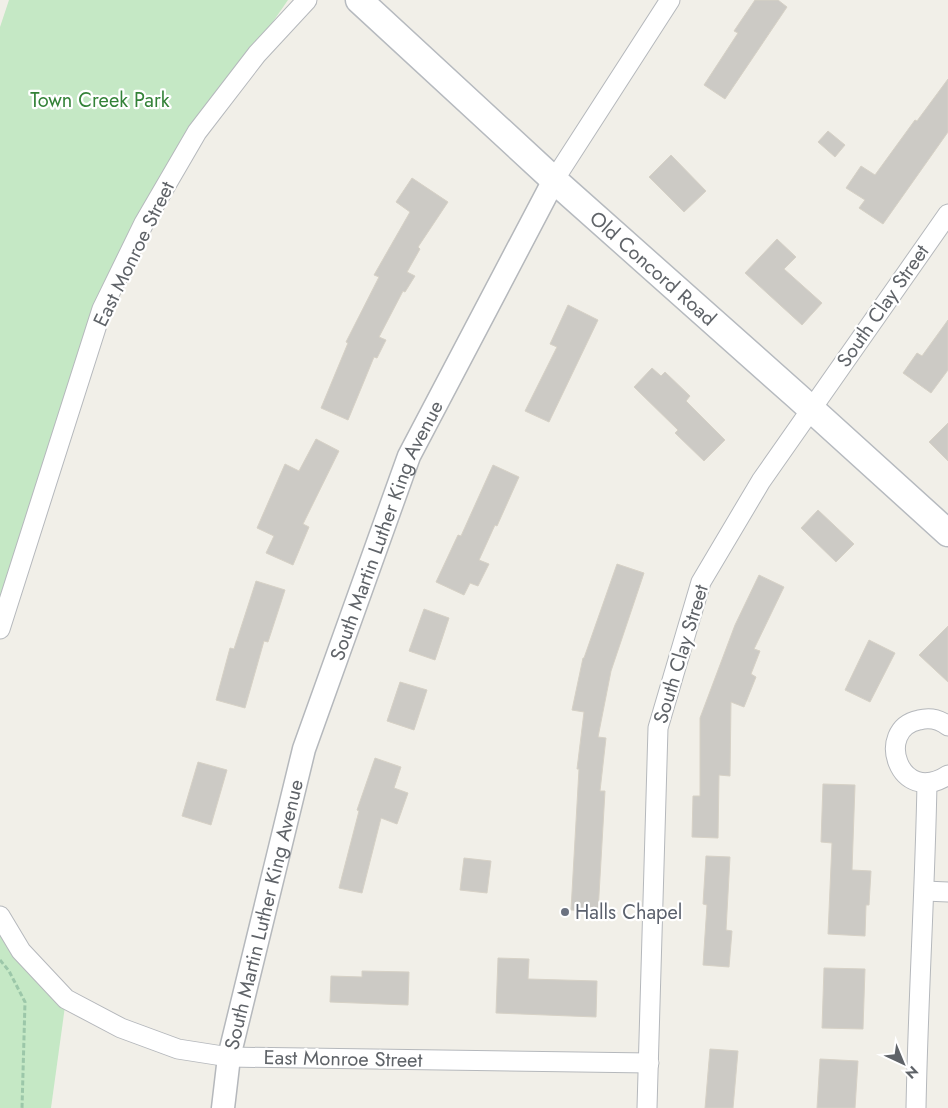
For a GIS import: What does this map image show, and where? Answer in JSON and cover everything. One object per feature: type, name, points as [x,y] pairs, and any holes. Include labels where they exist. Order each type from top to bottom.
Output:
[{"type":"main road","name":"Old Concord Road","points":[[359,0],[554,180],[811,408],[948,533]]},
{"type":"street","name":"East Monroe Street","points":[[0,629],[102,309],[144,223],[198,132],[257,54],[308,0]]},
{"type":"street","name":"South Martin Luther King Avenue","points":[[223,1108],[228,1057],[304,750],[408,456],[554,180],[670,0]]},
{"type":"street","name":"South Clay Street","points":[[647,1108],[658,728],[701,582],[761,481],[948,214]]},
{"type":"street","points":[[948,726],[940,720],[928,718],[916,720],[904,727],[898,738],[895,750],[897,763],[904,774],[915,781],[927,783],[940,781],[948,775]]},
{"type":"street","points":[[916,1108],[925,891],[927,783]]},
{"type":"street","points":[[925,891],[948,892]]},
{"type":"street","name":"East Monroe Street","points":[[0,916],[21,951],[66,999],[121,1028],[178,1049],[228,1057],[649,1063]]},
{"type":"path","points":[[0,960],[9,971],[24,1002],[22,1108]]},
{"type":"green space","name":"Town Creek Park","points":[[9,0],[288,0],[197,132],[102,309],[0,629],[0,27]]},
{"type":"green space","points":[[0,911],[66,999],[51,1108],[0,1108]]},
{"type":"building","points":[[755,0],[778,0],[787,7],[725,99],[704,85],[738,33],[734,31]]},
{"type":"building","points":[[948,79],[948,132],[883,224],[859,208],[865,200],[846,188],[861,166],[875,175]]},
{"type":"building","points":[[828,131],[845,145],[835,157],[818,142]]},
{"type":"building","points":[[671,155],[706,191],[684,212],[649,177]]},
{"type":"building","points":[[412,178],[448,202],[418,247],[420,249],[407,272],[415,276],[405,292],[403,291],[379,337],[386,340],[377,358],[374,357],[348,420],[321,408],[348,343],[346,342],[379,277],[374,275],[410,212],[396,202]]},
{"type":"building","points":[[777,239],[796,257],[784,269],[822,303],[802,325],[745,273]]},
{"type":"building","points":[[568,305],[598,320],[549,422],[525,411],[557,347],[550,344]]},
{"type":"building","points":[[948,320],[948,370],[931,393],[903,373],[917,353],[922,356]]},
{"type":"building","points":[[652,368],[661,376],[665,372],[690,396],[686,401],[725,440],[704,461],[675,433],[678,430],[634,387]]},
{"type":"building","points":[[948,423],[948,461],[929,442]]},
{"type":"building","points":[[316,439],[339,451],[303,524],[309,527],[293,565],[266,553],[274,536],[257,528],[285,464],[299,471]]},
{"type":"building","points":[[493,465],[519,477],[479,560],[489,564],[478,586],[470,583],[464,595],[436,582],[458,535],[461,536]]},
{"type":"building","points":[[818,510],[854,544],[836,562],[801,528]]},
{"type":"building","points":[[617,564],[644,573],[611,671],[598,737],[606,738],[600,791],[605,791],[598,912],[571,910],[579,769],[577,769],[584,712],[572,710],[583,658]]},
{"type":"building","points":[[759,575],[784,587],[754,649],[760,651],[751,674],[756,677],[744,707],[731,702],[730,776],[719,775],[718,838],[692,837],[693,796],[700,796],[700,718],[735,625]]},
{"type":"building","points":[[256,581],[285,590],[268,642],[264,641],[245,708],[216,700],[230,648],[234,649]]},
{"type":"building","points":[[424,609],[449,618],[435,660],[409,651]]},
{"type":"building","points":[[948,626],[948,682],[919,655]]},
{"type":"building","points":[[869,640],[895,653],[870,702],[845,690]]},
{"type":"building","points":[[400,682],[427,690],[414,730],[387,721]]},
{"type":"building","points":[[375,758],[401,767],[394,788],[408,793],[397,824],[381,818],[362,893],[339,888],[359,811],[357,810]]},
{"type":"building","points":[[198,762],[227,770],[211,825],[182,816]]},
{"type":"building","points":[[823,784],[855,785],[852,870],[871,871],[869,905],[866,905],[865,936],[828,934],[832,843],[821,842]]},
{"type":"building","points":[[706,856],[730,857],[726,930],[732,931],[729,967],[703,965],[707,905],[703,904]]},
{"type":"building","points":[[464,858],[491,861],[487,893],[460,890]]},
{"type":"building","points":[[498,958],[529,959],[528,979],[597,981],[596,1017],[496,1013]]},
{"type":"building","points":[[824,968],[865,969],[863,1029],[822,1028]]},
{"type":"building","points":[[362,971],[409,972],[408,1005],[330,1002],[331,976],[362,977]]},
{"type":"building","points":[[710,1049],[738,1051],[733,1108],[705,1108]]},
{"type":"building","points":[[820,1059],[858,1061],[855,1108],[817,1108]]},
{"type":"place","name":"Halls Chapel","points":[[565,912]]}]
